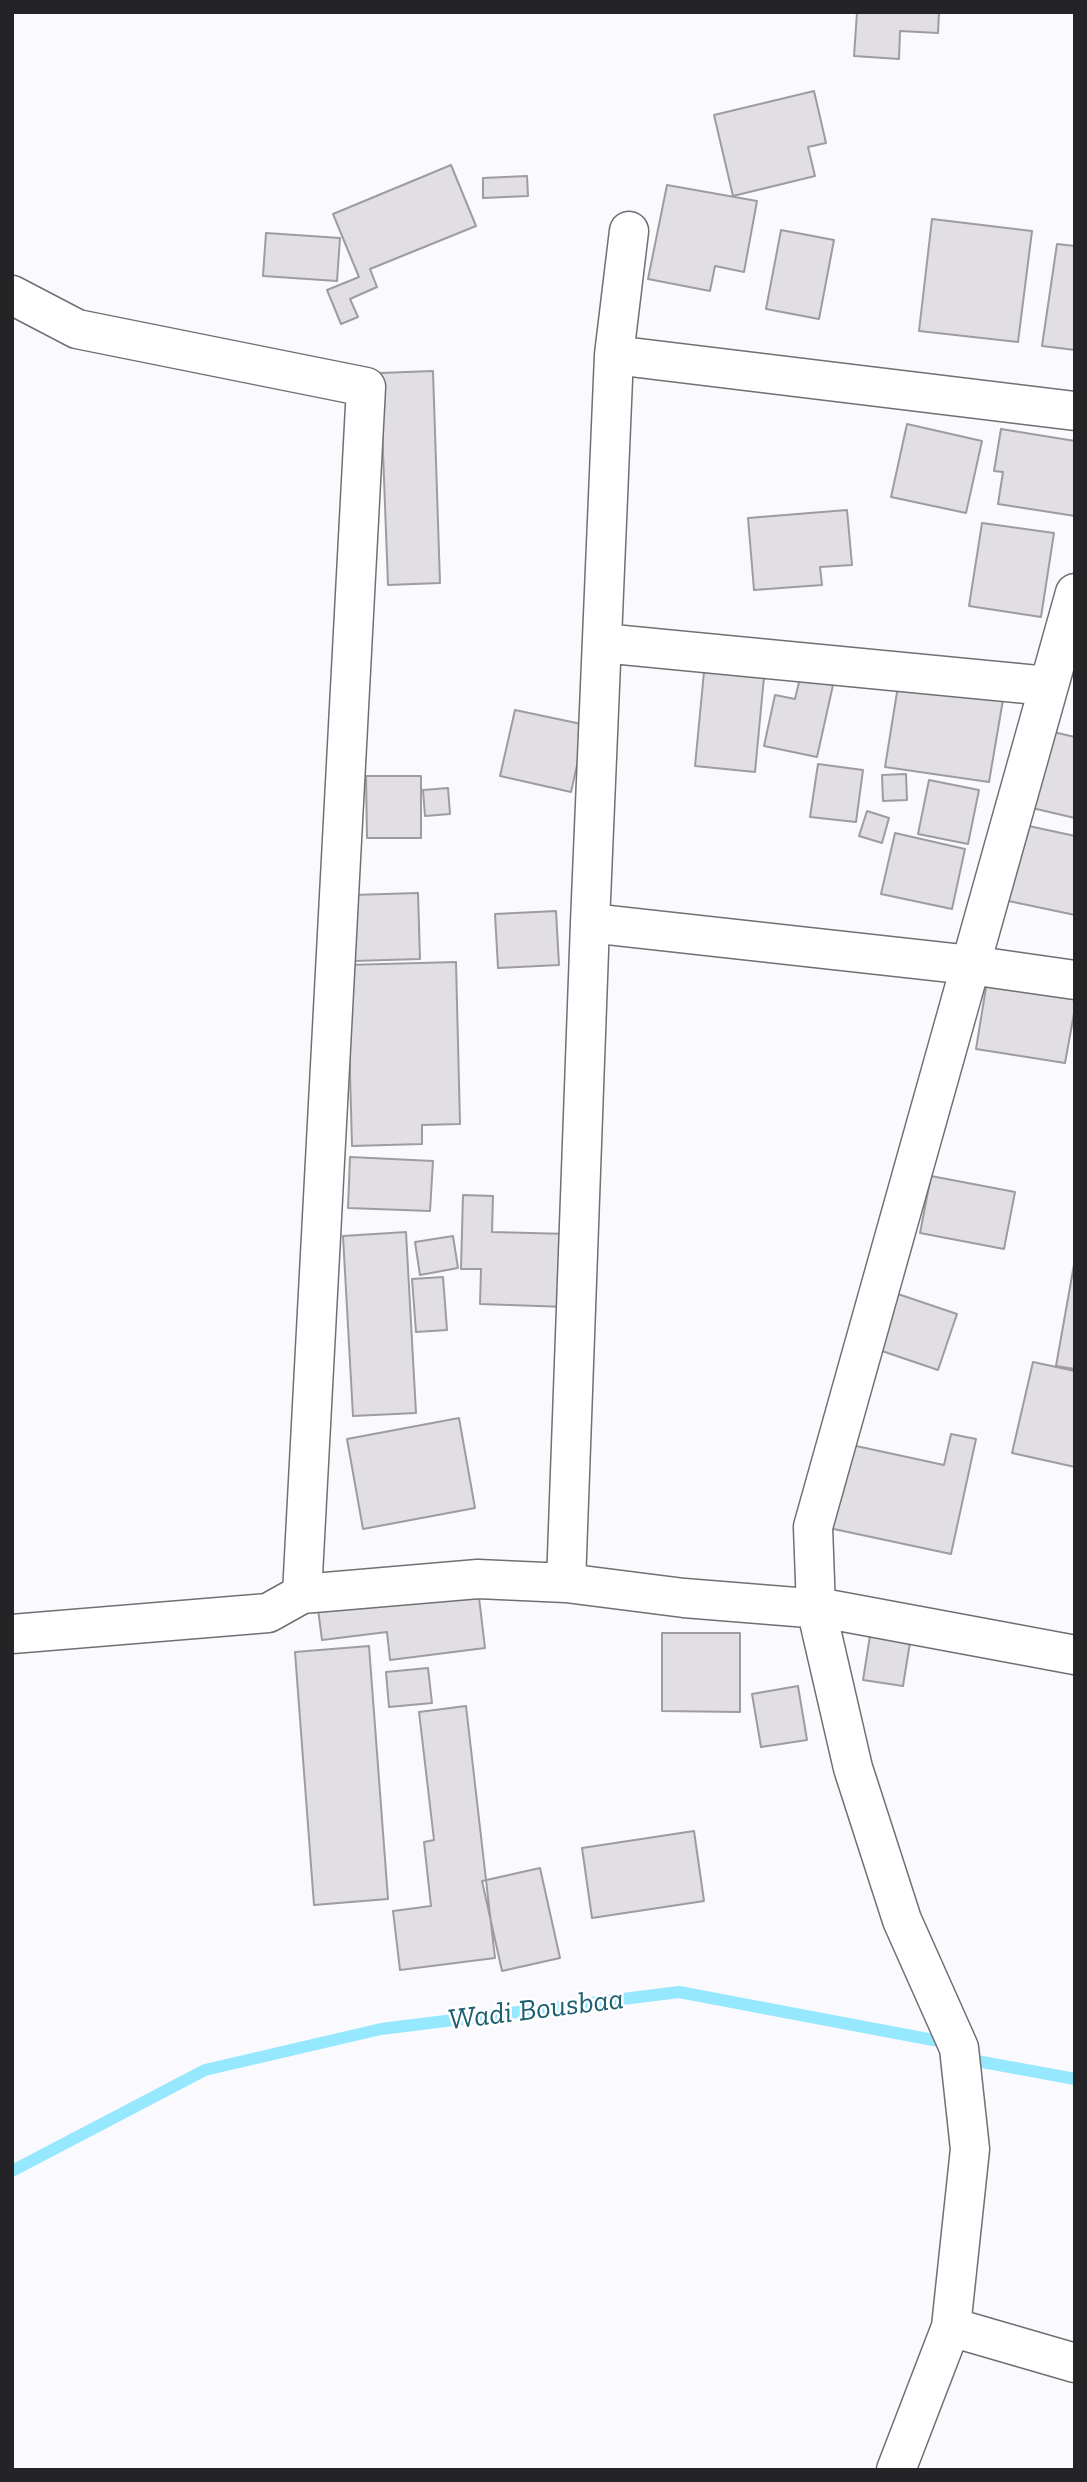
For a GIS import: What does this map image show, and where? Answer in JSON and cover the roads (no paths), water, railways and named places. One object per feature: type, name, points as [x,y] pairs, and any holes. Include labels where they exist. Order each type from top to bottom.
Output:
[{"type":"street","points":[[566,1583],[614,355],[629,231]]},
{"type":"street","points":[[12,295],[76,329],[366,387],[302,1594]]},
{"type":"street","points":[[614,355],[1075,411]]},
{"type":"street","points":[[896,2470],[951,2327],[970,2149],[959,2048],[902,1920],[853,1768],[816,1608],[813,1527],[1075,593]]},
{"type":"street","points":[[602,643],[1048,686]]},
{"type":"street","points":[[590,923],[970,965],[1075,980]]},
{"type":"street","points":[[12,1634],[268,1613],[302,1594],[478,1579],[566,1583],[684,1598],[816,1608],[1075,1655]]},
{"type":"street","points":[[951,2327],[1075,2363]]},
{"type":"waterway","name":"Wadi Bousbaa","points":[[12,2171],[205,2070],[381,2029],[679,1992],[949,2043]]},
{"type":"waterway","name":"Wadi Bousbaa","points":[[966,2059],[1075,2079]]}]
